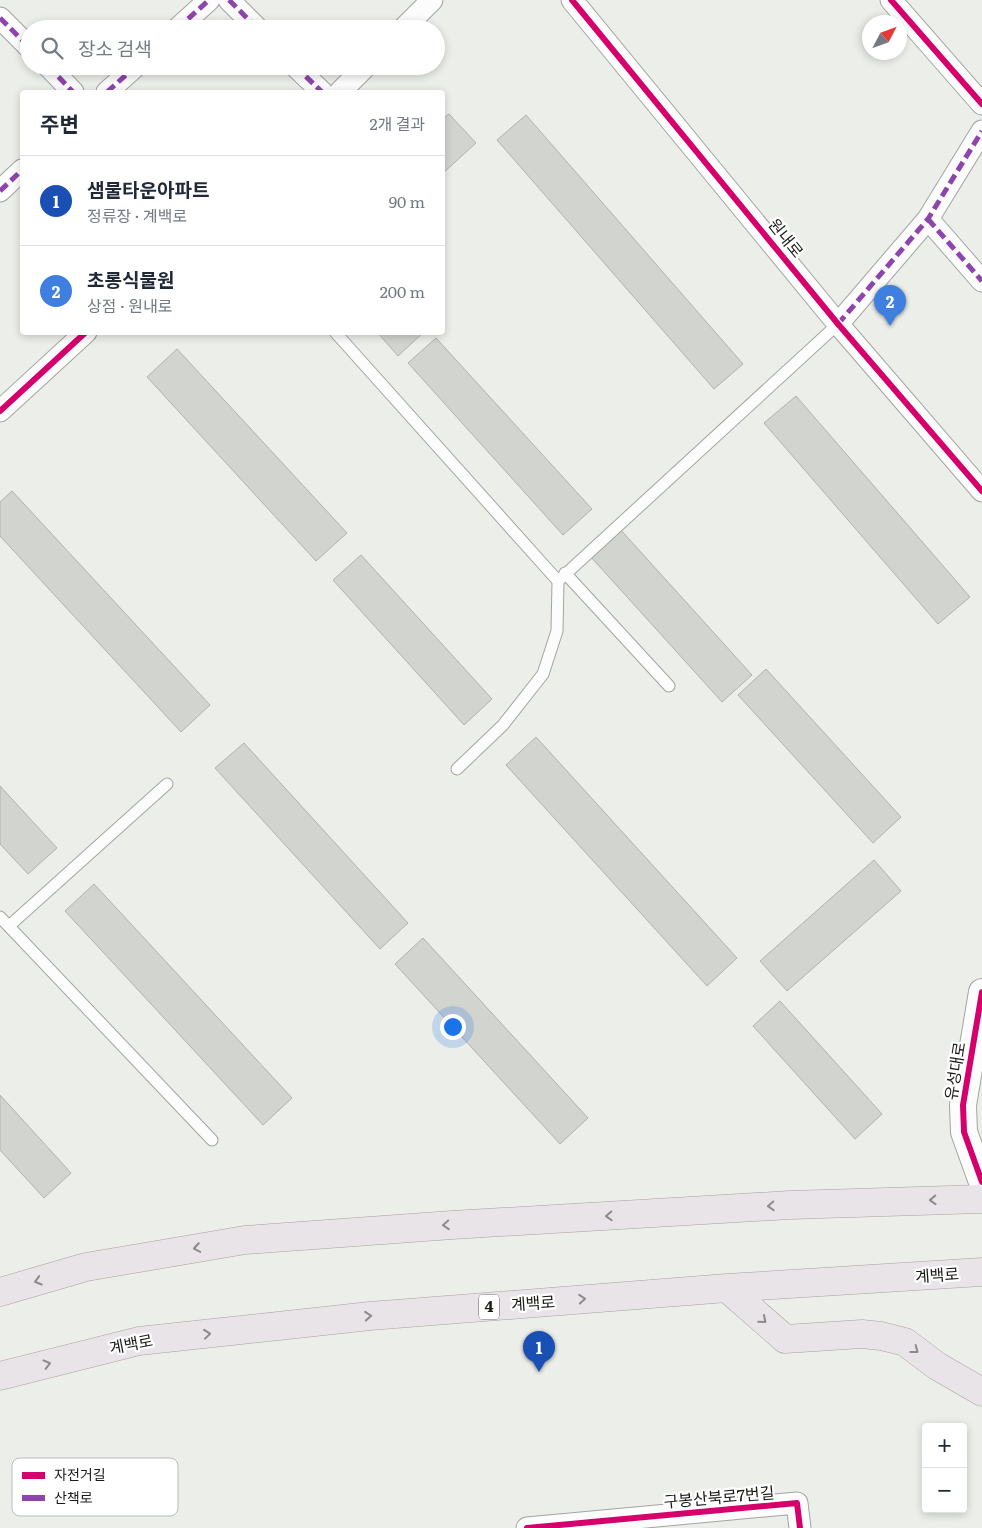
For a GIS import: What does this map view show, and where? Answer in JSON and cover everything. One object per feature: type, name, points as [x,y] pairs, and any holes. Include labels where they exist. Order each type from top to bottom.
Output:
[{"type":"main road","points":[[0,1292],[86,1267],[245,1240],[452,1225],[790,1205],[982,1199]]},
{"type":"main road","name":"계백로","points":[[0,1376],[139,1341],[370,1316],[727,1288],[982,1272]]},
{"type":"main road","points":[[727,1288],[785,1339],[862,1334],[881,1336],[905,1342],[937,1366],[982,1392]]},
{"type":"street","points":[[187,20],[209,0]]},
{"type":"street","points":[[229,0],[249,20]]},
{"type":"street","points":[[412,20],[432,0]]},
{"type":"street","name":"원내로","points":[[572,0],[838,324],[982,491]]},
{"type":"street","points":[[891,0],[982,104]]},
{"type":"street","points":[[0,18],[20,38]]},
{"type":"street","points":[[57,75],[71,90]]},
{"type":"street","points":[[109,90],[126,75]]},
{"type":"street","points":[[304,75],[320,90]]},
{"type":"street","points":[[342,90],[357,75]]},
{"type":"street","points":[[838,324],[928,219],[982,131]]},
{"type":"street","points":[[0,191],[20,175]]},
{"type":"street","points":[[928,219],[982,281]]},
{"type":"street","points":[[0,412],[83,335]]},
{"type":"street","name":"유성대로","points":[[982,992],[962,1105],[964,1132],[982,1182]]},
{"type":"street","name":"구봉산북로7번길","points":[[527,1528],[620,1524],[797,1503],[800,1528]]},
{"type":"lane","points":[[457,768],[503,725],[542,674],[556,631],[561,577],[838,324]]},
{"type":"lane","points":[[338,335],[561,577],[669,686]]},
{"type":"lane","points":[[9,926],[167,784]]},
{"type":"lane","points":[[0,917],[212,1140]]},
{"type":"building","points":[[449,114],[476,143],[445,171],[445,117]]},
{"type":"building","points":[[526,115],[743,364],[714,389],[497,140]]},
{"type":"building","points":[[380,335],[421,335],[398,356]]},
{"type":"building","points":[[436,338],[592,509],[563,535],[408,363]]},
{"type":"building","points":[[177,349],[347,533],[316,561],[147,377]]},
{"type":"building","points":[[796,396],[970,597],[938,624],[764,423]]},
{"type":"building","points":[[12,491],[210,705],[181,732],[0,536],[0,502]]},
{"type":"building","points":[[620,529],[752,675],[722,702],[590,556]]},
{"type":"building","points":[[361,555],[492,699],[464,725],[333,580]]},
{"type":"building","points":[[766,669],[901,817],[873,843],[738,695]]},
{"type":"building","points":[[536,737],[737,958],[707,986],[506,765]]},
{"type":"building","points":[[244,743],[408,923],[380,949],[215,768]]},
{"type":"building","points":[[0,786],[57,848],[28,874],[0,844]]},
{"type":"building","points":[[874,860],[901,891],[787,991],[760,961]]},
{"type":"building","points":[[94,884],[292,1098],[263,1125],[65,911]]},
{"type":"building","points":[[423,938],[588,1118],[560,1144],[395,964]]},
{"type":"building","points":[[780,1001],[882,1114],[855,1139],[753,1026]]},
{"type":"building","points":[[0,1095],[71,1173],[44,1198],[0,1150]]},
{"type":"marked path","points":[[187,20],[209,0]]},
{"type":"marked path","points":[[229,0],[249,20]]},
{"type":"marked path","points":[[0,18],[20,38]]},
{"type":"marked path","points":[[57,75],[71,90]]},
{"type":"marked path","points":[[109,90],[126,75]]},
{"type":"marked path","points":[[304,75],[320,90]]},
{"type":"marked path","points":[[838,324],[928,219],[982,131]]},
{"type":"marked path","points":[[0,191],[20,172]]},
{"type":"marked path","points":[[928,219],[982,281]]},
{"type":"cycle path","points":[[572,0],[838,324],[982,491]]},
{"type":"cycle path","points":[[891,0],[982,104]]},
{"type":"cycle path","points":[[0,411],[83,335]]},
{"type":"cycle path","points":[[982,992],[963,1105],[964,1132],[982,1182]]},
{"type":"cycle path","points":[[527,1528],[797,1503],[800,1528]]},
{"type":"place","name":"초롱식물원","points":[[890,326]]},
{"type":"place","name":"샘물타운아파트","points":[[539,1372]]}]
